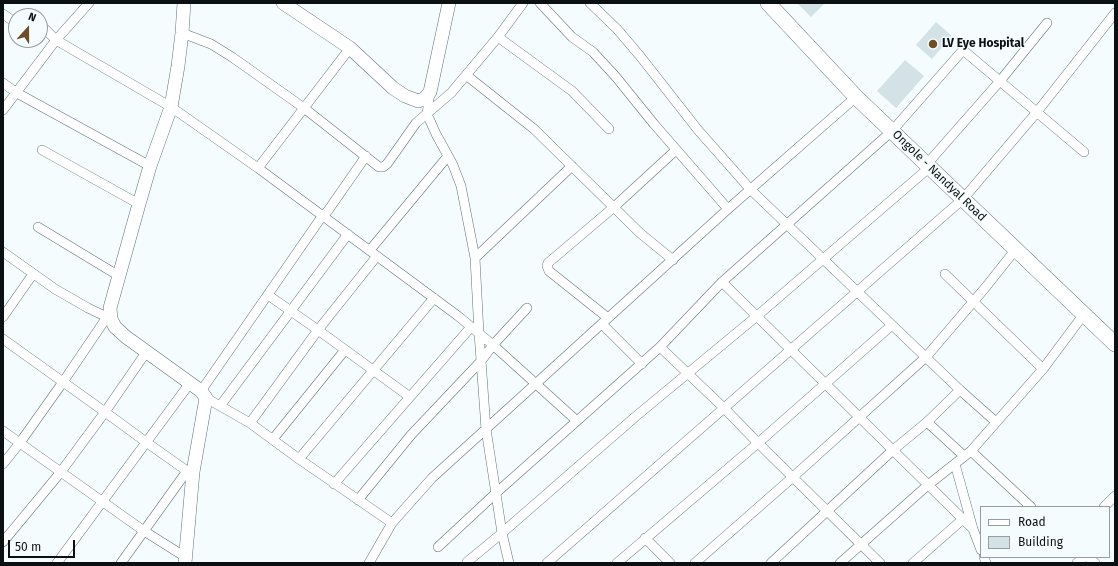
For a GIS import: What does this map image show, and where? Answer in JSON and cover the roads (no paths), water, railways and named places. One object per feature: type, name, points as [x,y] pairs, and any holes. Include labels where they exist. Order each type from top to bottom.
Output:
[{"type":"main road","points":[[184,3],[178,66],[171,106],[150,166],[110,308],[109,318],[115,327],[126,337],[147,351],[204,395],[190,471],[186,560]]},
{"type":"main road","points":[[283,3],[350,48],[393,88],[405,96],[418,101],[424,99],[430,92],[450,3]]},
{"type":"main road","name":"Ongole - Nandyal Road","points":[[768,3],[856,97],[1115,344]]},
{"type":"street","points":[[3,110],[56,40],[89,3]]},
{"type":"street","points":[[182,33],[211,44],[232,57],[304,108],[379,167],[383,167],[387,164],[416,123],[451,93],[498,37],[523,3]]},
{"type":"street","points":[[540,3],[572,37],[593,52],[616,77],[728,210]]},
{"type":"street","points":[[590,3],[636,51],[698,130],[751,190],[960,390],[996,422]]},
{"type":"street","points":[[547,563],[963,199],[1114,18]]},
{"type":"street","points":[[467,562],[635,417],[757,316],[928,165],[1000,81],[1047,23]]},
{"type":"street","points":[[48,32],[56,40],[171,106],[348,234],[475,330],[577,421]]},
{"type":"street","points":[[498,37],[572,91],[609,129]]},
{"type":"street","points":[[258,168],[350,48]]},
{"type":"street","points":[[438,547],[642,364],[722,282],[892,131],[963,50],[1084,152]]},
{"type":"street","points":[[466,75],[534,129],[640,232],[673,260]]},
{"type":"street","points":[[3,83],[17,93],[150,166]]},
{"type":"street","points":[[430,92],[427,114],[461,186],[475,258],[475,330],[481,361],[486,429],[502,533],[509,563]]},
{"type":"street","points":[[369,563],[392,523],[432,478],[728,210],[856,97]]},
{"type":"street","points":[[42,150],[139,204]]},
{"type":"street","points":[[642,364],[605,321],[549,271],[546,266],[614,207],[676,150]]},
{"type":"street","points":[[366,156],[327,212],[322,215],[268,295],[204,395],[250,423],[334,484],[392,523]]},
{"type":"street","points":[[250,423],[373,253],[448,156]]},
{"type":"street","points":[[475,258],[572,166]]},
{"type":"street","points":[[38,227],[119,276]]},
{"type":"street","points":[[220,406],[348,234]]},
{"type":"street","points":[[695,563],[926,357],[1016,249]]},
{"type":"street","points":[[3,252],[54,289],[109,318],[3,464]]},
{"type":"street","points":[[3,316],[34,274]]},
{"type":"street","points":[[946,274],[972,302],[1043,369]]},
{"type":"street","points":[[722,282],[973,529]]},
{"type":"street","points":[[268,295],[410,397]]},
{"type":"street","points":[[299,459],[372,370],[434,298]]},
{"type":"street","points":[[358,500],[411,435],[481,361],[493,345],[527,308]]},
{"type":"street","points":[[840,563],[928,485],[967,454],[1043,369],[1084,314]]},
{"type":"street","points":[[616,563],[826,385],[892,325]]},
{"type":"street","points":[[334,484],[410,397],[475,330]]},
{"type":"street","points":[[3,339],[146,442],[190,471],[120,563]]},
{"type":"street","points":[[660,347],[724,408],[880,563]]},
{"type":"street","points":[[273,439],[345,350]]},
{"type":"street","points":[[3,542],[60,472],[106,412],[147,351]]},
{"type":"street","points":[[57,563],[190,383]]},
{"type":"street","points":[[772,562],[893,450],[927,422],[960,390]]},
{"type":"street","points":[[927,422],[1030,506]]},
{"type":"street","points":[[3,431],[101,502],[186,560]]},
{"type":"street","points":[[955,464],[973,529],[980,547]]},
{"type":"street","points":[[1105,506],[1115,496]]},
{"type":"street","points":[[913,563],[963,519]]},
{"type":"street","points":[[645,538],[670,563]]},
{"type":"place","name":"LV Eye Hospital","points":[[933,44]]}]
